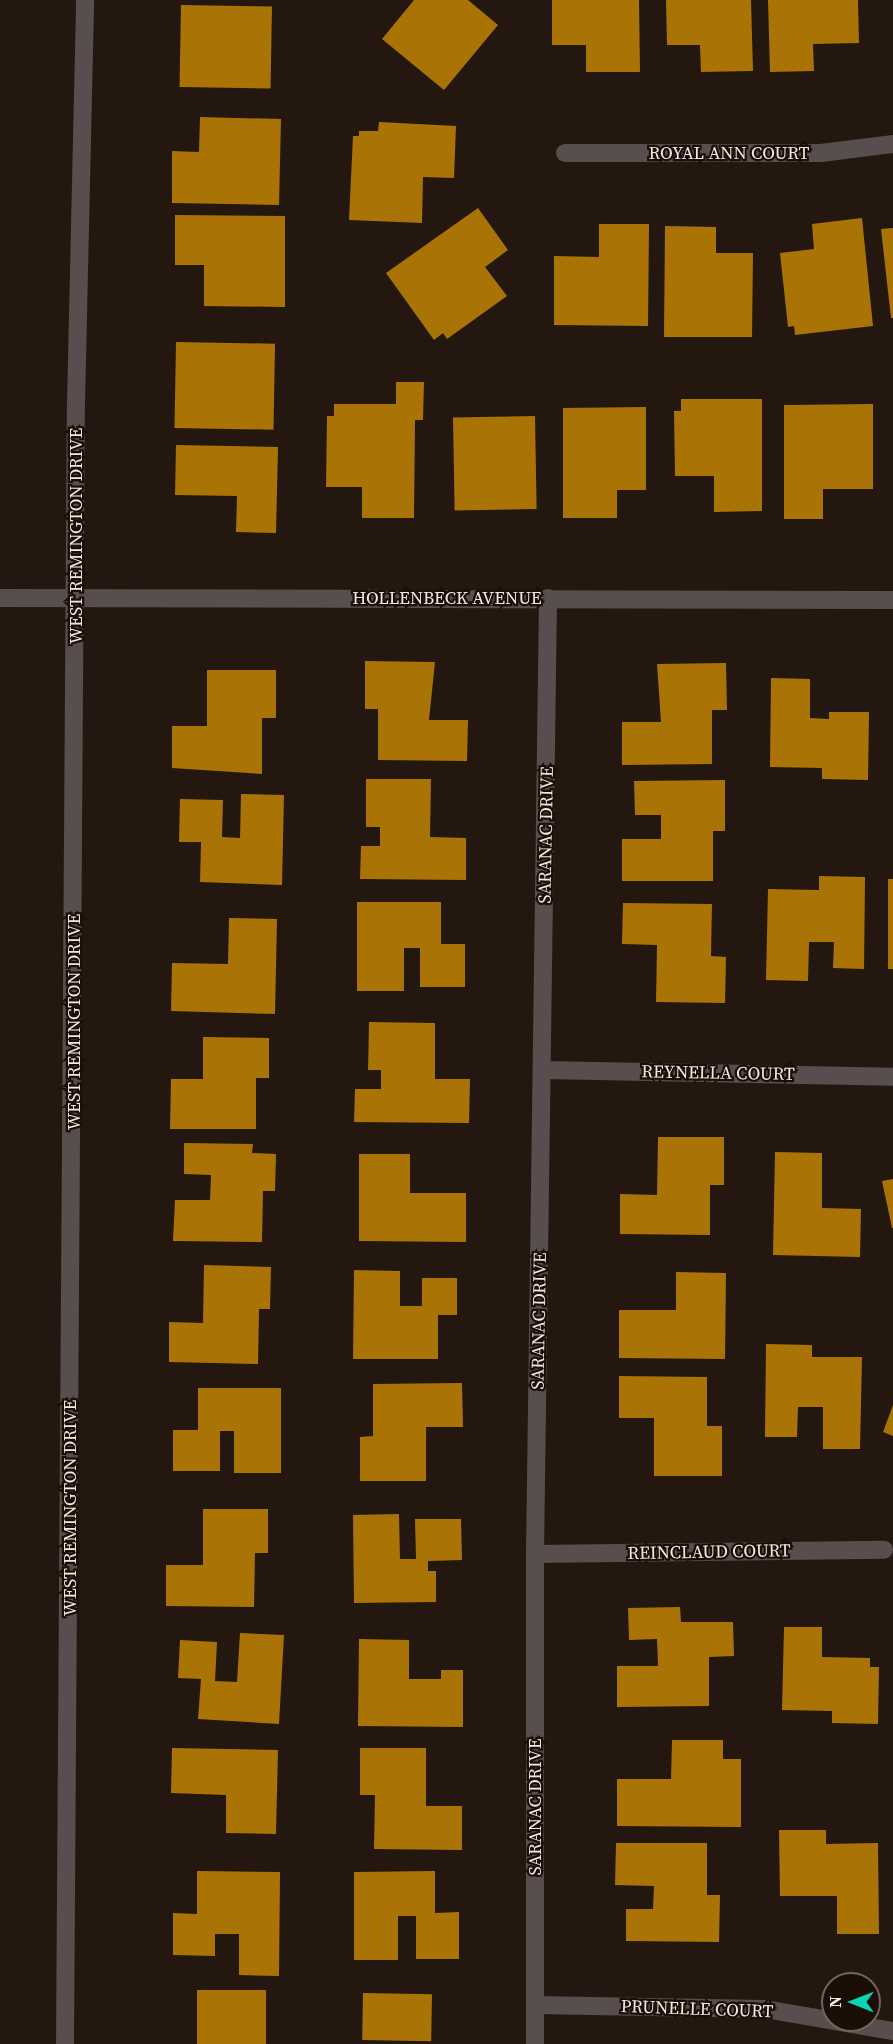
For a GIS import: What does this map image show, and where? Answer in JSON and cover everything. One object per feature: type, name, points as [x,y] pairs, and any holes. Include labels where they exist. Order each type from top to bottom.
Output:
[{"type":"street","name":"WEST REMINGTON DRIVE","points":[[65,2044],[77,598],[76,403],[85,0]]},
{"type":"street","name":"ROYAL ANN COURT","points":[[565,153],[821,153],[893,144]]},
{"type":"street","name":"HOLLENBECK AVENUE","points":[[0,598],[893,600]]},
{"type":"street","name":"SARANAC DRIVE","points":[[536,2044],[535,1554],[544,1070],[548,598]]},
{"type":"street","name":"REYNELLA COURT","points":[[544,1070],[893,1077]]},
{"type":"street","name":"REINCLAUD COURT","points":[[535,1554],[884,1550]]},
{"type":"street","name":"PRUNELLE COURT","points":[[535,2005],[765,2009],[893,2031]]},
{"type":"building","points":[[414,0],[468,0],[498,25],[444,90],[382,39]]},
{"type":"building","points":[[552,0],[639,0],[640,72],[586,72],[586,45],[552,45]]},
{"type":"building","points":[[666,0],[751,0],[753,71],[701,72],[700,45],[667,45]]},
{"type":"building","points":[[768,0],[858,0],[859,43],[813,44],[814,71],[770,72]]},
{"type":"building","points":[[181,5],[272,7],[271,89],[180,87]]},
{"type":"building","points":[[200,117],[281,119],[279,205],[172,203],[172,151],[199,152]]},
{"type":"building","points":[[379,122],[456,126],[454,178],[423,177],[422,223],[349,220],[353,136],[359,136],[359,131],[378,131]]},
{"type":"building","points":[[478,208],[508,250],[485,267],[507,296],[447,339],[443,333],[434,340],[386,273]]},
{"type":"building","points":[[175,215],[285,216],[285,307],[204,306],[204,265],[175,265]]},
{"type":"building","points":[[862,218],[873,326],[795,335],[794,326],[788,327],[780,253],[814,249],[812,224]]},
{"type":"building","points":[[599,224],[649,224],[648,326],[554,325],[554,256],[599,257]]},
{"type":"building","points":[[665,226],[716,227],[716,253],[753,253],[752,337],[664,337]]},
{"type":"building","points":[[893,228],[893,318],[891,318],[881,229]]},
{"type":"building","points":[[176,342],[275,344],[273,430],[174,428]]},
{"type":"building","points":[[396,382],[424,382],[423,420],[415,420],[414,518],[362,518],[362,487],[326,487],[327,416],[334,416],[334,404],[396,404]]},
{"type":"building","points":[[681,399],[762,399],[762,511],[714,512],[714,476],[675,476],[674,411],[681,411]]},
{"type":"building","points":[[873,404],[873,489],[823,489],[823,519],[784,519],[784,405]]},
{"type":"building","points":[[646,407],[646,490],[617,490],[617,518],[563,518],[563,408]]},
{"type":"building","points":[[535,416],[537,509],[455,510],[453,417]]},
{"type":"building","points":[[176,445],[278,447],[276,533],[236,532],[237,496],[175,495]]},
{"type":"building","points":[[365,661],[435,662],[429,720],[468,720],[467,761],[378,760],[378,709],[365,709]]},
{"type":"building","points":[[726,663],[727,710],[712,710],[712,764],[622,765],[622,722],[661,722],[657,664]]},
{"type":"building","points":[[207,670],[276,670],[276,718],[262,718],[262,774],[172,768],[172,726],[207,726]]},
{"type":"building","points":[[771,678],[810,679],[810,718],[829,719],[829,712],[869,712],[868,780],[822,779],[822,768],[770,767]]},
{"type":"building","points":[[366,779],[431,779],[430,837],[466,838],[466,880],[360,879],[361,846],[380,846],[380,827],[366,827]]},
{"type":"building","points":[[725,780],[725,831],[713,831],[713,881],[622,881],[622,839],[661,839],[661,815],[635,815],[634,781]]},
{"type":"building","points":[[241,794],[284,795],[282,885],[200,882],[201,842],[179,842],[180,799],[223,800],[222,837],[240,838]]},
{"type":"building","points":[[819,876],[865,877],[864,969],[833,968],[834,942],[809,942],[808,981],[766,980],[768,889],[819,890]]},
{"type":"building","points":[[888,879],[893,879],[893,969],[888,969]]},
{"type":"building","points":[[357,902],[441,902],[441,944],[465,944],[465,987],[420,987],[420,948],[404,948],[404,991],[357,991]]},
{"type":"building","points":[[623,903],[712,904],[711,956],[726,957],[725,1003],[656,1002],[657,945],[622,944]]},
{"type":"building","points":[[229,918],[277,919],[275,1014],[171,1011],[172,963],[228,964]]},
{"type":"building","points":[[369,1022],[435,1023],[435,1079],[470,1079],[469,1123],[354,1122],[355,1089],[381,1089],[381,1070],[368,1070]]},
{"type":"building","points":[[203,1037],[269,1038],[269,1078],[256,1078],[256,1129],[170,1129],[171,1079],[203,1079]]},
{"type":"building","points":[[658,1137],[724,1137],[724,1185],[710,1185],[710,1235],[620,1234],[620,1194],[657,1195]]},
{"type":"building","points":[[184,1143],[253,1144],[252,1153],[276,1154],[275,1191],[263,1191],[262,1242],[173,1241],[175,1200],[210,1200],[211,1175],[184,1174]]},
{"type":"building","points":[[775,1152],[822,1153],[822,1208],[861,1209],[860,1257],[773,1255]]},
{"type":"building","points":[[359,1154],[410,1154],[410,1193],[466,1193],[466,1242],[359,1241]]},
{"type":"building","points":[[893,1179],[893,1228],[892,1228],[882,1181]]},
{"type":"building","points":[[204,1265],[271,1267],[270,1309],[259,1309],[258,1364],[169,1362],[169,1322],[203,1323]]},
{"type":"building","points":[[354,1270],[400,1271],[400,1306],[422,1306],[422,1278],[457,1278],[457,1315],[438,1315],[438,1359],[353,1359]]},
{"type":"building","points":[[676,1272],[726,1273],[725,1359],[619,1358],[619,1310],[676,1310]]},
{"type":"building","points":[[766,1344],[812,1345],[812,1357],[862,1357],[860,1449],[823,1449],[823,1407],[798,1407],[797,1437],[765,1437]]},
{"type":"building","points":[[619,1376],[707,1377],[707,1426],[722,1426],[722,1476],[654,1476],[654,1418],[619,1418]]},
{"type":"building","points":[[462,1383],[463,1427],[426,1427],[426,1481],[360,1481],[360,1437],[373,1436],[373,1384]]},
{"type":"building","points":[[198,1388],[281,1388],[281,1473],[234,1473],[234,1431],[220,1431],[220,1471],[173,1471],[173,1430],[198,1430]]},
{"type":"building","points":[[893,1405],[893,1436],[883,1432]]},
{"type":"building","points":[[203,1509],[268,1509],[268,1553],[255,1553],[254,1607],[166,1606],[166,1565],[203,1565]]},
{"type":"building","points":[[399,1514],[400,1559],[416,1559],[415,1519],[461,1519],[462,1560],[428,1561],[428,1571],[436,1571],[436,1602],[354,1603],[353,1515]]},
{"type":"building","points":[[680,1607],[681,1622],[733,1622],[734,1656],[709,1657],[709,1706],[617,1707],[617,1666],[658,1666],[657,1639],[629,1640],[628,1608]]},
{"type":"building","points":[[784,1627],[822,1627],[822,1657],[870,1658],[870,1667],[879,1667],[878,1724],[832,1723],[832,1711],[782,1710]]},
{"type":"building","points":[[240,1633],[284,1635],[279,1724],[198,1719],[201,1679],[178,1678],[180,1640],[217,1642],[215,1681],[237,1682]]},
{"type":"building","points":[[359,1639],[409,1640],[409,1679],[441,1679],[441,1670],[463,1670],[463,1727],[358,1726]]},
{"type":"building","points":[[672,1740],[723,1740],[723,1759],[741,1759],[741,1827],[617,1826],[617,1779],[671,1779]]},
{"type":"building","points":[[172,1748],[278,1750],[276,1834],[226,1833],[226,1795],[171,1793]]},
{"type":"building","points":[[360,1748],[426,1748],[426,1806],[462,1806],[462,1850],[374,1849],[375,1795],[360,1795]]},
{"type":"building","points":[[779,1830],[826,1830],[826,1844],[878,1843],[879,1934],[837,1934],[837,1896],[780,1896]]},
{"type":"building","points":[[616,1843],[707,1843],[707,1895],[720,1895],[719,1942],[626,1941],[626,1909],[653,1909],[654,1886],[615,1885]]},
{"type":"building","points":[[197,1871],[280,1872],[279,1976],[239,1975],[239,1934],[215,1934],[215,1956],[173,1955],[173,1913],[197,1914]]},
{"type":"building","points":[[435,1871],[435,1913],[459,1912],[459,1959],[416,1959],[416,1916],[398,1916],[398,1960],[354,1960],[354,1872]]},
{"type":"building","points":[[197,1990],[266,1990],[266,2044],[197,2044]]},
{"type":"building","points":[[363,1993],[432,1994],[431,2041],[362,2040]]}]
